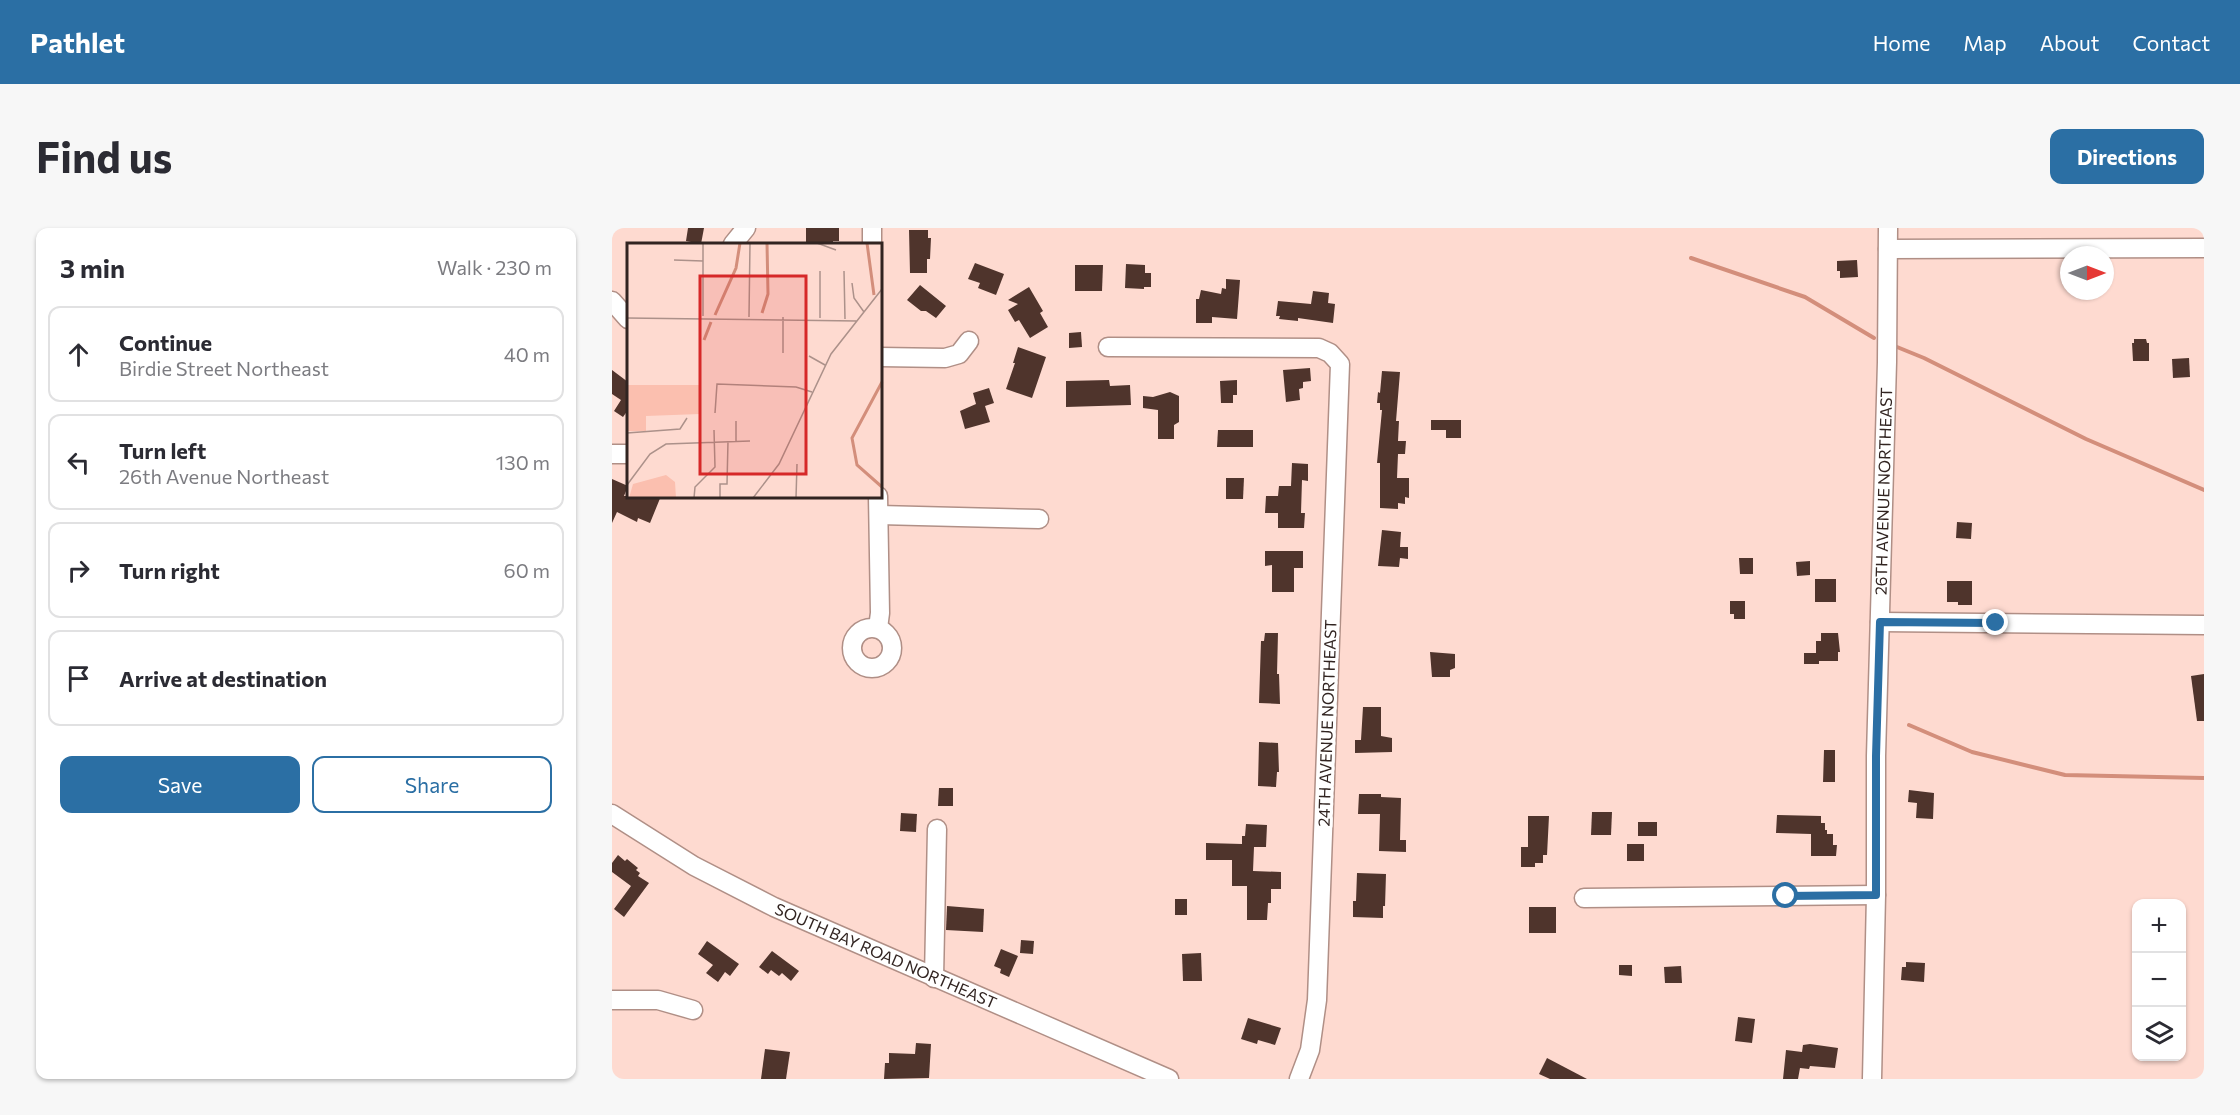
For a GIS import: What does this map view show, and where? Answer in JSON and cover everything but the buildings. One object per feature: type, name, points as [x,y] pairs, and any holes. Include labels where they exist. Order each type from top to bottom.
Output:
[{"type":"street","points":[[734,243],[746,228]]},
{"type":"street","name":"26TH AVENUE NORTHEAST","points":[[1872,1079],[1876,756],[1887,362],[1888,228]]},
{"type":"street","points":[[1888,249],[2204,249]]},
{"type":"street","points":[[612,301],[627,318]]},
{"type":"street","points":[[882,357],[945,358],[959,354],[969,341]]},
{"type":"street","name":"24TH AVENUE NORTHEAST","points":[[1108,347],[1319,348],[1330,353],[1340,364],[1317,1000],[1310,1050],[1299,1079]]},
{"type":"street","points":[[878,628],[880,613],[878,506],[1040,519]]},
{"type":"street","points":[[1880,622],[2204,625]]},
{"type":"street","name":"SOUTH BAY ROAD NORTHEAST","points":[[612,814],[657,844],[733,887],[934,978],[1168,1079]]},
{"type":"street","points":[[934,978],[937,829]]},
{"type":"street","points":[[1584,898],[1876,895]]},
{"type":"street","points":[[612,1000],[658,1000],[693,1010]]},
{"type":"waterway","points":[[1691,258],[1805,297],[1874,338]]},
{"type":"waterway","points":[[1897,347],[1924,358],[2086,439],[2204,490]]},
{"type":"waterway","points":[[1909,725],[1972,752],[2065,775],[2204,778]]},
{"type":"route","points":[[1786,896],[1876,895],[1876,756],[1880,622],[1996,623]]}]
